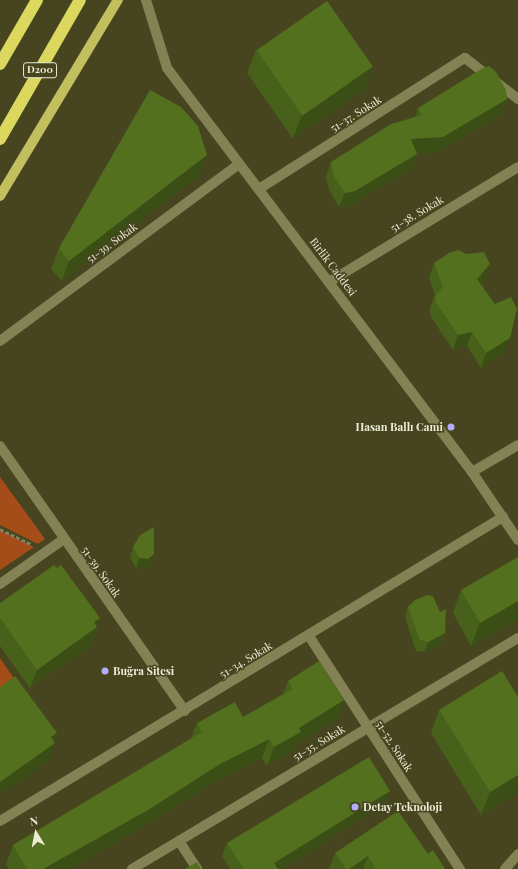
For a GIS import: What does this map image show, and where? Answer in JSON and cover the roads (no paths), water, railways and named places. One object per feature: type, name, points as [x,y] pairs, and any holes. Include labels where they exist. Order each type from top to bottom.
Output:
[{"type":"highway","points":[[0,64],[37,0]]},
{"type":"highway","name":"D200","points":[[0,139],[80,0]]},
{"type":"main road","points":[[0,196],[118,0]]},
{"type":"street","name":"Birlik Caddesi","points":[[146,0],[167,68],[472,472],[518,540]]},
{"type":"street","name":"51-37. Sokak","points":[[259,189],[465,58],[518,99]]},
{"type":"street","name":"51-39. Sokak","points":[[0,341],[239,164]]},
{"type":"street","name":"51-38. Sokak","points":[[329,282],[518,167]]},
{"type":"street","points":[[472,472],[518,445]]},
{"type":"street","name":"51-39. Sokak","points":[[0,446],[185,711]]},
{"type":"street","name":"51-34. Sokak","points":[[0,821],[185,711],[503,517]]},
{"type":"street","points":[[0,584],[64,539]]},
{"type":"street","name":"51-52. Sokak","points":[[309,636],[460,869]]},
{"type":"street","name":"51-35. Sokak","points":[[132,869],[518,638]]},
{"type":"street","points":[[180,841],[197,869]]},
{"type":"street","points":[[505,869],[518,854]]},
{"type":"place","name":"Hasan Ballı Cami","points":[[451,427]]},
{"type":"place","name":"Buğra Sitesi","points":[[105,671]]},
{"type":"place","name":"Detay Teknoloji","points":[[355,807]]}]
